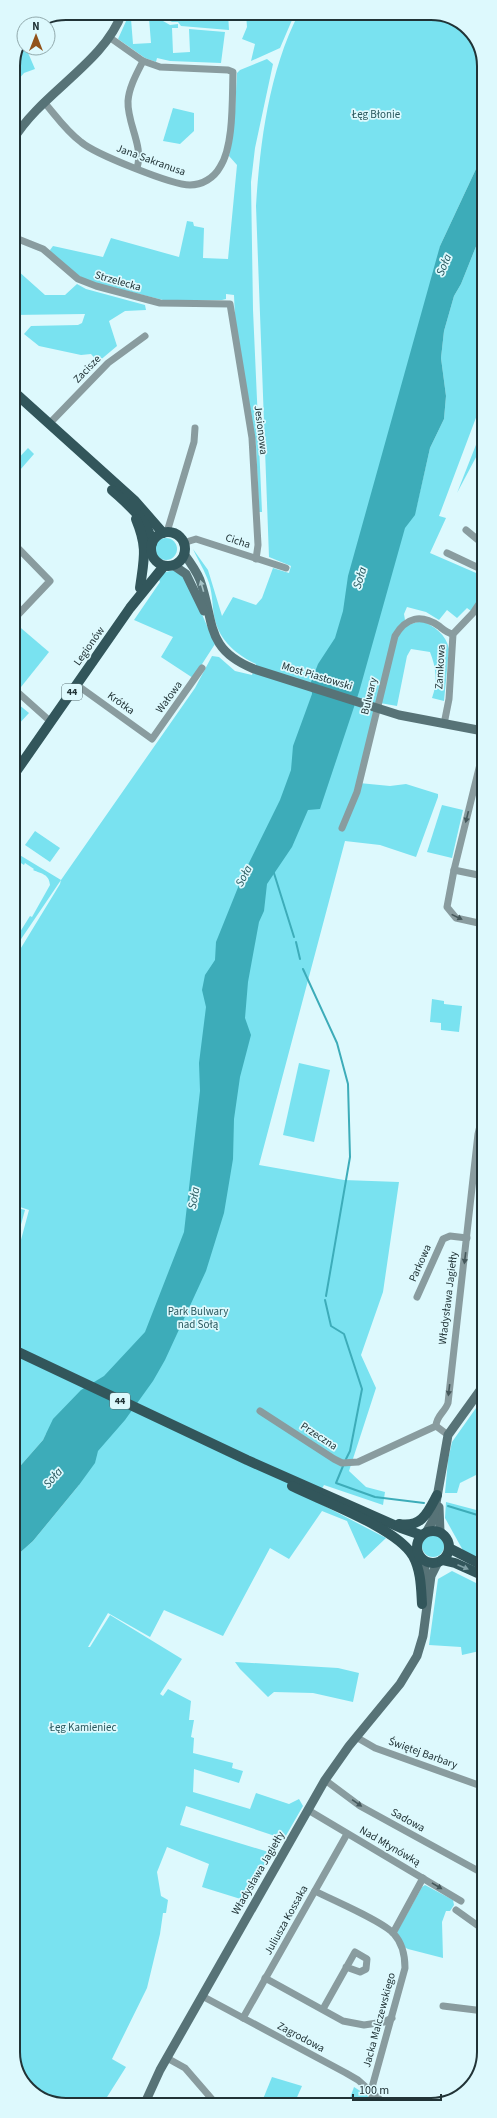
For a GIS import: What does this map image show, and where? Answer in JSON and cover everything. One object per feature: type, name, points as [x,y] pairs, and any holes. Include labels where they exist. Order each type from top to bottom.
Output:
[{"type":"main road","name":"44","points":[[20,397],[59,434],[68,439],[135,501],[165,533],[176,535],[183,543]]},
{"type":"main road","name":"44","points":[[59,434],[62,442],[131,508],[148,530],[152,542],[152,556]]},
{"type":"main road","points":[[131,508],[144,542],[145,553],[140,588]]},
{"type":"main road","points":[[152,542],[165,533]]},
{"type":"main road","points":[[183,543],[184,554]]},
{"type":"main road","name":"44","points":[[168,565],[178,562],[184,554]]},
{"type":"main road","points":[[152,556],[158,562],[168,565]]},
{"type":"main road","name":"Legionów","points":[[130,608],[152,563],[152,556]]},
{"type":"main road","name":"Legionów","points":[[20,766],[130,608],[168,565]]},
{"type":"main road","name":"44","points":[[20,1353],[372,1520],[394,1532],[416,1547],[419,1555],[426,1561]]},
{"type":"main road","points":[[372,1520],[413,1524],[426,1515],[437,1495]]},
{"type":"main road","name":"44","points":[[372,1520],[424,1533],[440,1532]]},
{"type":"main road","points":[[372,1520],[400,1542],[412,1554],[419,1569],[422,1604]]},
{"type":"main road","points":[[440,1532],[447,1538],[449,1548],[448,1553],[440,1561]]},
{"type":"main road","points":[[416,1547],[424,1533]]},
{"type":"main road","points":[[449,1548],[477,1562]]},
{"type":"main road","points":[[426,1561],[455,1563],[477,1573]]},
{"type":"street","points":[[20,130],[44,102],[109,37],[118,20]]},
{"type":"street","points":[[109,37],[143,61],[134,80],[128,101],[132,127],[139,148],[137,168]]},
{"type":"street","name":"Jana Sakranusa","points":[[44,102],[65,129],[82,144],[100,154],[184,184],[195,185],[206,181],[216,173],[223,163],[232,121],[232,71],[160,67],[143,61]]},
{"type":"street","name":"Strzelecka","points":[[20,240],[42,249],[78,278],[96,286],[160,303],[230,304]]},
{"type":"street","name":"Jesionowa","points":[[230,304],[252,438],[258,545],[256,558]]},
{"type":"street","name":"Zacisze","points":[[49,424],[108,363],[145,336]]},
{"type":"street","points":[[165,533],[194,442],[195,428]]},
{"type":"street","points":[[466,530],[477,539]]},
{"type":"street","name":"Cicha","points":[[183,543],[196,539],[286,568]]},
{"type":"street","points":[[20,550],[50,582],[20,613]]},
{"type":"street","points":[[447,553],[477,567]]},
{"type":"street","points":[[184,554],[195,568],[200,580],[210,623]]},
{"type":"street","points":[[168,565],[184,572],[190,580],[210,623]]},
{"type":"street","name":"Zamkowa","points":[[444,724],[449,699],[453,634],[477,607]]},
{"type":"street","name":"Bulwary","points":[[342,828],[357,792],[395,636],[406,622],[415,618],[424,619],[453,634]]},
{"type":"street","name":"Most Piastowski","points":[[210,623],[217,641],[230,655],[254,669],[399,714],[444,724],[477,729]]},
{"type":"street","name":"Wałowa","points":[[152,739],[202,668]]},
{"type":"street","name":"Krótka","points":[[77,685],[152,739]]},
{"type":"street","points":[[20,694],[51,722]]},
{"type":"street","points":[[477,776],[454,870],[448,909],[456,918],[477,923]]},
{"type":"street","points":[[454,870],[477,875]]},
{"type":"street","name":"Władysława Jagiełły","points":[[436,1426],[438,1418],[448,1403],[477,1143]]},
{"type":"street","name":"Parkowa","points":[[417,1297],[443,1239],[450,1236],[467,1238]]},
{"type":"street","points":[[424,1533],[433,1520],[448,1435],[477,1395]]},
{"type":"street","name":"Przeczna","points":[[260,1410],[334,1460],[349,1463],[358,1462],[436,1426]]},
{"type":"street","points":[[436,1426],[448,1435]]},
{"type":"street","points":[[440,1481],[440,1532]]},
{"type":"street","name":"Władysława Jagiełły","points":[[411,1665],[418,1634],[426,1561]]},
{"type":"street","name":"Władysława Jagiełły","points":[[147,2098],[167,2058],[325,1780],[356,1737],[394,1692],[411,1665],[420,1648],[430,1580],[440,1561]]},
{"type":"street","name":"Świętej Barbary","points":[[356,1737],[375,1748],[477,1784]]},
{"type":"street","name":"Sadowa","points":[[325,1780],[360,1806],[477,1870]]},
{"type":"street","name":"Nad Młynówką","points":[[308,1810],[461,1901]]},
{"type":"street","name":"Juliusza Kossaka","points":[[243,2018],[347,1834]]},
{"type":"street","points":[[315,1891],[393,1933],[423,1878]]},
{"type":"street","points":[[456,1910],[477,1925]]},
{"type":"street","name":"Jacka Malczewskiego","points":[[370,2098],[405,1968],[404,1951],[393,1933]]},
{"type":"street","points":[[323,2009],[346,1967]]},
{"type":"street","points":[[266,1978],[343,2021],[364,2025],[384,2022],[392,2018]]},
{"type":"street","name":"Zagrodowa","points":[[202,1996],[346,2073],[378,2098]]},
{"type":"street","points":[[443,2006],[477,2010]]},
{"type":"street","points":[[167,2058],[185,2068],[212,2098]]},
{"type":"green space","points":[[127,20],[131,20],[133,44],[151,43],[149,20],[161,20],[170,25],[178,24],[178,28],[172,28],[173,53],[190,52],[189,29],[225,32],[221,63],[170,61],[157,58],[156,62],[145,58],[118,39]]},
{"type":"green space","points":[[168,20],[228,20],[229,30],[181,26],[178,22]]},
{"type":"green space","points":[[246,20],[292,20],[280,48],[251,61],[255,44],[242,39],[247,27]]},
{"type":"green space","points":[[296,20],[434,20],[449,23],[468,38],[475,51],[477,66],[477,167],[440,246],[416,509],[430,448],[444,419],[446,396],[441,358],[444,331],[454,296],[461,284],[477,244],[477,415],[439,516],[446,518],[430,553],[477,573],[477,603],[471,611],[467,608],[457,618],[447,610],[439,620],[426,612],[407,607],[404,614],[405,620],[398,627],[359,783],[390,786],[406,784],[438,794],[438,797],[416,857],[380,845],[345,841],[259,1165],[344,1180],[399,1182],[383,1292],[361,1355],[376,1388],[349,1471],[366,1487],[385,1492],[383,1505],[324,1485],[315,1501],[386,1538],[364,1559],[347,1521],[322,1511],[289,1559],[270,1548],[223,1636],[164,1610],[150,1637],[108,1613],[88,1647],[90,1647],[110,1615],[182,1659],[160,1694],[163,1696],[168,1689],[191,1701],[189,1720],[194,1720],[191,1737],[194,1738],[193,1753],[233,1763],[232,1768],[243,1771],[239,1783],[194,1769],[193,1792],[250,1809],[256,1793],[289,1804],[299,1799],[303,1806],[284,1839],[186,1806],[180,1825],[272,1853],[247,1901],[202,1887],[209,1864],[167,1847],[157,1872],[161,1896],[168,1900],[166,1913],[163,1913],[160,1934],[147,1988],[112,2059],[126,2067],[106,2098],[63,2098],[48,2095],[29,2080],[23,2070],[20,2052],[20,1553],[33,1541],[79,1485],[46,1434],[43,1440],[20,1466],[20,1244],[29,1210],[20,1207],[20,950],[61,880],[195,688],[212,656],[219,657],[235,671],[252,675],[256,664],[236,652],[225,641],[217,628],[209,583],[193,549],[208,570],[222,616],[233,597],[256,605],[262,598],[273,568],[289,573],[291,566],[269,557],[256,206],[263,132],[273,83],[289,35]]},
{"type":"green space","points":[[21,56],[29,56],[35,69],[24,73],[20,78]]},
{"type":"green space","points":[[267,59],[273,64],[255,148],[251,182],[253,310],[262,512],[259,512],[256,444],[235,319],[234,295],[226,294],[226,299],[222,300],[167,301],[99,284],[82,278],[51,254],[50,250],[53,246],[103,257],[111,238],[179,257],[187,221],[193,222],[194,226],[204,228],[203,258],[228,259],[237,165],[229,156],[235,111],[237,73],[240,70]]},
{"type":"green space","points":[[173,108],[194,113],[194,131],[180,144],[163,141]]},
{"type":"green space","points":[[20,273],[45,295],[65,295],[77,284],[86,289],[145,305],[146,310],[125,311],[109,321],[117,346],[98,362],[91,354],[81,355],[39,346],[24,334],[31,326],[78,325],[82,323],[85,314],[20,315]]},
{"type":"green space","points":[[477,442],[477,455],[457,493]]},
{"type":"green space","points":[[28,448],[34,454],[20,470],[20,457]]},
{"type":"green space","points":[[166,538],[174,541],[177,549],[174,557],[166,560],[158,557],[155,549],[158,541]]},
{"type":"green space","points":[[174,570],[187,580],[215,644],[193,678],[161,657],[173,637],[134,620],[160,582],[158,577],[162,573]]},
{"type":"green space","points":[[422,621],[443,635],[448,644],[449,649],[444,701],[432,698],[436,675],[430,652],[411,649],[407,656],[397,706],[380,703],[398,636],[407,625]]},
{"type":"green space","points":[[20,627],[49,652],[21,687],[20,686]]},
{"type":"green space","points":[[20,706],[29,713],[20,723]]},
{"type":"green space","points":[[442,805],[463,810],[452,858],[427,852]]},
{"type":"green space","points":[[35,831],[60,848],[50,862],[25,845]]},
{"type":"green space","points":[[20,855],[61,880],[20,941],[20,932],[30,916],[32,917],[50,885],[47,876],[33,870],[34,869],[25,863],[24,865],[20,862]]},
{"type":"green space","points":[[432,999],[444,1001],[444,1004],[462,1006],[459,1032],[441,1030],[441,1023],[430,1022]]},
{"type":"green space","points":[[299,1063],[330,1070],[314,1142],[283,1135]]},
{"type":"green space","points":[[20,1209],[25,1210],[20,1228]]},
{"type":"green space","points":[[477,1407],[477,1474],[460,1483],[457,1493],[445,1493],[448,1460],[452,1442]]},
{"type":"green space","points":[[446,1502],[477,1510],[477,1560],[465,1554],[445,1518]]},
{"type":"green space","points":[[433,1535],[441,1538],[444,1546],[441,1554],[433,1557],[425,1554],[422,1546],[425,1538]]},
{"type":"green space","points":[[452,1571],[477,1584],[477,1652],[462,1655],[461,1647],[429,1645],[438,1579]]},
{"type":"green space","points":[[235,1662],[338,1668],[359,1673],[353,1702],[313,1693],[274,1692],[268,1697]]},
{"type":"green space","points":[[425,1885],[453,1900],[454,1905],[450,1911],[446,1911],[442,1922],[443,1958],[404,1947],[397,1932],[422,1887]]},
{"type":"green space","points":[[272,2077],[302,2086],[297,2098],[263,2098]]},
{"type":"green space","points":[[354,2087],[368,2096],[368,2098],[350,2098]]},
{"type":"water","name":"Soła","points":[[477,167],[477,244],[461,284],[454,296],[444,331],[441,358],[446,396],[444,419],[430,448],[415,515],[405,528],[359,692],[320,809],[308,810],[292,847],[267,884],[264,911],[259,922],[248,982],[245,1018],[251,1035],[240,1077],[234,1119],[233,1159],[224,1213],[206,1271],[165,1360],[153,1381],[125,1420],[98,1451],[95,1463],[79,1485],[33,1541],[20,1553],[20,1466],[43,1440],[53,1419],[81,1390],[104,1376],[145,1332],[184,1232],[200,1091],[199,1063],[206,1007],[202,990],[205,975],[215,960],[216,942],[243,875],[280,800],[291,770],[293,746],[312,694],[311,682],[318,664],[335,638],[343,611],[348,576],[440,246]]},
{"type":"waterway","points":[[273,870],[294,937]]},
{"type":"waterway","points":[[296,942],[300,959]]},
{"type":"waterway","points":[[303,969],[337,1043],[348,1084],[350,1157],[326,1296]]},
{"type":"waterway","points":[[325,1300],[331,1326],[344,1334],[362,1389],[350,1451],[346,1459]]},
{"type":"waterway","points":[[343,1466],[336,1483],[375,1497],[424,1503]]},
{"type":"waterway","points":[[448,1506],[477,1515]]},
{"type":"park label","name":"Łęg Błonie","points":[[376,114]]},
{"type":"park label","name":"Park Bulwary nad Sołą","points":[[198,1317]]},
{"type":"park label","name":"Łęg Kamieniec","points":[[83,1727]]}]
